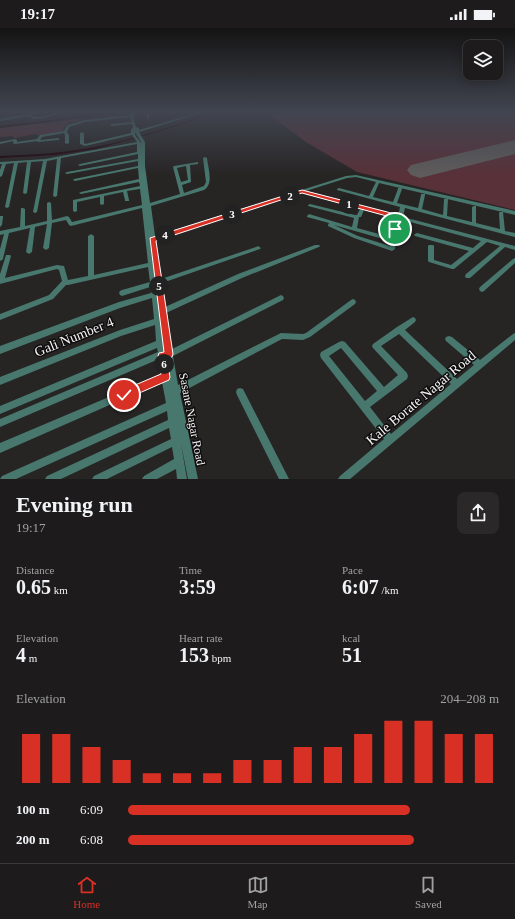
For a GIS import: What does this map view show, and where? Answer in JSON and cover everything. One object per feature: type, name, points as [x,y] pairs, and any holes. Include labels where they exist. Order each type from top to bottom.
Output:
[{"type":"street","points":[[39,140],[41,136],[59,133]]},
{"type":"street","points":[[66,133],[67,143]]},
{"type":"street","points":[[82,133],[82,144],[85,145],[137,137]]},
{"type":"street","name":"Sasane Nagar Road","points":[[135,133],[141,159],[154,264]]},
{"type":"street","points":[[0,176],[2,163],[16,163],[59,157],[147,133]]},
{"type":"street","points":[[0,143],[15,140],[15,143],[58,139]]},
{"type":"street","points":[[56,196],[59,157]]},
{"type":"street","points":[[0,233],[67,218],[70,224],[146,206],[202,188],[208,185],[205,158]]},
{"type":"street","points":[[80,164],[141,159]]},
{"type":"street","points":[[67,173],[141,159]]},
{"type":"street","points":[[75,180],[141,159]]},
{"type":"street","name":"Sasane Nagar Road","points":[[141,159],[141,183],[152,239],[156,283],[162,312],[166,377],[182,479]]},
{"type":"street","points":[[35,212],[44,160]]},
{"type":"street","points":[[25,193],[29,161]]},
{"type":"street","points":[[7,207],[16,163]]},
{"type":"street","points":[[182,195],[175,167],[197,163]]},
{"type":"street","points":[[179,184],[190,181],[188,165]]},
{"type":"street","points":[[152,239],[347,177],[356,176],[515,214]]},
{"type":"street","points":[[75,211],[75,201],[125,190],[141,183]]},
{"type":"street","points":[[81,192],[141,183]]},
{"type":"street","points":[[371,198],[377,183]]},
{"type":"street","points":[[339,189],[515,235]]},
{"type":"street","points":[[395,204],[400,189]]},
{"type":"street","points":[[125,190],[127,200]]},
{"type":"street","points":[[302,192],[515,248]]},
{"type":"street","points":[[420,210],[423,195]]},
{"type":"street","points":[[102,196],[102,204]]},
{"type":"street","points":[[444,216],[446,200]]},
{"type":"street","points":[[46,248],[50,222],[49,202]]},
{"type":"street","points":[[340,213],[344,203]]},
{"type":"street","points":[[310,205],[357,217]]},
{"type":"street","points":[[317,218],[356,237],[392,249],[398,217],[402,206]]},
{"type":"street","points":[[474,207],[474,224]]},
{"type":"street","points":[[354,229],[357,217],[363,208]]},
{"type":"street","points":[[22,228],[23,209]]},
{"type":"street","points":[[501,213],[503,232]]},
{"type":"street","points":[[0,225],[1,216]]},
{"type":"street","points":[[309,216],[393,240]]},
{"type":"street","points":[[29,252],[33,226]]},
{"type":"street","points":[[381,237],[384,226]]},
{"type":"street","points":[[482,226],[484,240]]},
{"type":"street","points":[[0,259],[7,232]]},
{"type":"street","points":[[418,235],[474,250]]},
{"type":"street","points":[[91,236],[92,276]]},
{"type":"street","points":[[431,246],[431,261],[452,267],[484,240]]},
{"type":"street","points":[[468,276],[504,245]]},
{"type":"street","points":[[162,312],[240,276],[317,246]]},
{"type":"street","points":[[122,293],[258,248]]},
{"type":"street","points":[[0,281],[8,256]]},
{"type":"street","points":[[482,289],[515,260]]},
{"type":"street","points":[[0,317],[51,297],[65,282],[154,264]]},
{"type":"street","points":[[0,281],[57,267],[62,268],[65,282]]},
{"type":"street","name":"Sasane Nagar Road","points":[[156,283],[154,295],[160,343],[175,391],[193,479]]},
{"type":"street","points":[[0,350],[119,305],[154,295]]},
{"type":"street","points":[[0,423],[164,355],[281,298]]},
{"type":"street","points":[[175,391],[281,336],[303,337],[308,335],[353,302]]},
{"type":"street","points":[[364,407],[404,376],[376,346],[413,320]]},
{"type":"street","name":"Gali Number 4","points":[[0,381],[120,332],[158,321]]},
{"type":"street","points":[[400,330],[457,384]]},
{"type":"street","name":"Kale Borate Nagar Road","points":[[343,479],[515,336]]},
{"type":"street","points":[[449,339],[480,365]]},
{"type":"street","points":[[0,410],[160,343]]},
{"type":"street","points":[[383,392],[342,344],[324,355],[390,440]]},
{"type":"street","points":[[0,448],[166,377]]},
{"type":"street","points":[[240,392],[284,479]]},
{"type":"street","points":[[5,479],[170,405]]},
{"type":"street","points":[[50,479],[173,422]]},
{"type":"street","points":[[97,479],[176,441]]},
{"type":"street","points":[[147,479],[179,462]]},
{"type":"shaded area","points":[[0,133],[54,133],[41,136],[34,134],[15,138],[12,136],[0,137]]},
{"type":"shaded area","points":[[294,133],[515,133],[515,210],[357,172],[306,142]]},
{"type":"waterway","points":[[0,157],[55,154],[96,148],[153,133]]},
{"type":"runway","points":[[420,170],[515,147]]},
{"type":"route","points":[[124,395],[166,377],[162,356],[169,354],[152,239],[302,192],[397,217],[395,229]]}]
